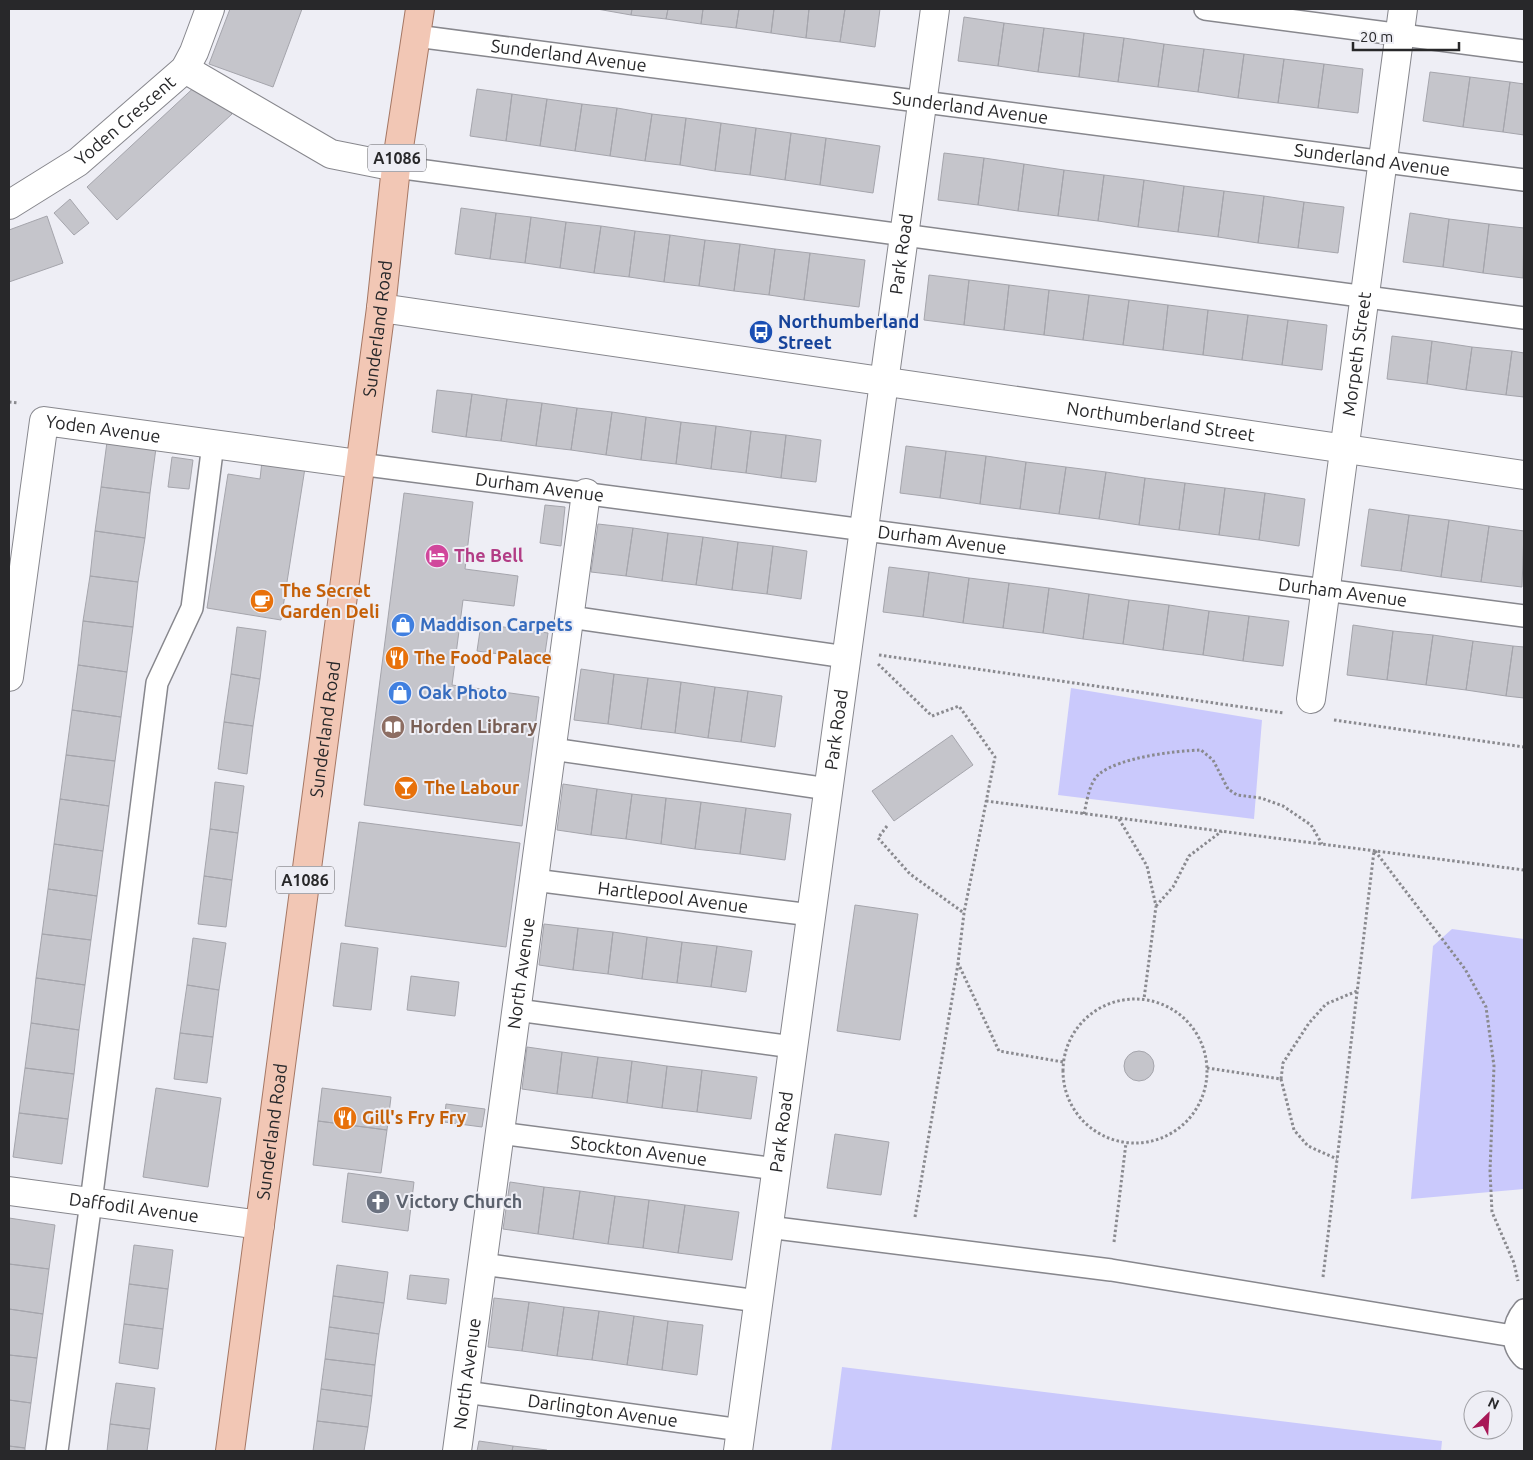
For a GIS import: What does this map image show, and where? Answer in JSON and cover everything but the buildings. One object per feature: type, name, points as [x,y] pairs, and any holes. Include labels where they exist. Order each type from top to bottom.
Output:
[{"type":"main road","name":"Sunderland Road","points":[[230,1451],[381,308],[396,167],[420,9]]},
{"type":"street","name":"Yoden Crescent","points":[[9,206],[78,162],[185,68],[194,52],[210,9]]},
{"type":"street","name":"Park Road","points":[[739,1441],[828,789],[854,649],[864,530],[935,9]]},
{"type":"street","name":"Morpeth Street","points":[[1319,709],[1325,590],[1402,22]]},
{"type":"street","points":[[185,68],[331,154],[396,167]]},
{"type":"street","name":"Northumberland Street","points":[[381,308],[1524,475]]},
{"type":"street","name":"Yoden Avenue","points":[[9,677],[16,576],[44,421],[359,464]]},
{"type":"street","name":"North Avenue","points":[[457,1451],[586,493]]},
{"type":"street","name":"Daffodil Avenue","points":[[9,1191],[260,1225]]},
{"type":"lane","points":[[1205,9],[1402,22],[1524,51]]},
{"type":"lane","name":"Sunderland Avenue","points":[[416,36],[1524,180]]},
{"type":"lane","points":[[396,167],[1524,318]]},
{"type":"lane","points":[[57,1451],[91,1202],[157,683],[192,608],[213,444]]},
{"type":"lane","name":"Durham Avenue","points":[[359,464],[1524,616]]},
{"type":"lane","points":[[570,617],[854,649]]},
{"type":"lane","points":[[552,749],[828,789]]},
{"type":"lane","name":"Hartlepool Avenue","points":[[534,880],[811,915]]},
{"type":"lane","points":[[517,1010],[793,1047]]},
{"type":"lane","name":"Stockton Avenue","points":[[500,1133],[776,1169]]},
{"type":"lane","points":[[768,1227],[1111,1270],[1513,1336]]},
{"type":"lane","points":[[482,1264],[758,1301]]},
{"type":"lane","points":[[1524,1311],[1517,1318],[1513,1336],[1519,1353],[1524,1358]]},
{"type":"lane","name":"Darlington Avenue","points":[[465,1392],[739,1441]]},
{"type":"path","points":[[854,649],[1288,713]]},
{"type":"path","points":[[854,649],[932,716],[959,706],[995,757],[964,913],[958,963],[910,1245]]},
{"type":"path","points":[[1319,709],[1524,747]]},
{"type":"path","points":[[1084,814],[1089,792],[1099,775],[1130,760],[1179,751],[1201,750],[1213,760],[1228,789],[1237,795],[1261,798],[1282,806],[1311,825],[1323,844]]},
{"type":"path","points":[[986,801],[1524,870]]},
{"type":"path","points":[[1119,818],[1147,866],[1156,906],[1144,999]]},
{"type":"path","points":[[888,826],[878,838],[910,874],[964,913]]},
{"type":"path","points":[[1156,906],[1173,887],[1190,856],[1222,831]]},
{"type":"path","points":[[1320,1304],[1374,850]]},
{"type":"path","points":[[1374,850],[1465,969],[1486,1007],[1494,1066],[1490,1172],[1492,1212],[1514,1262],[1524,1311]]},
{"type":"path","points":[[958,963],[999,1051],[1063,1062]]},
{"type":"path","points":[[1337,1159],[1308,1146],[1294,1130],[1281,1079],[1283,1063],[1308,1023],[1326,1004],[1357,991]]},
{"type":"path","points":[[1125,999],[1144,999],[1162,1004],[1179,1013],[1192,1027],[1202,1043],[1207,1068],[1207,1080],[1202,1099],[1193,1115],[1179,1128],[1163,1138],[1144,1143],[1126,1143],[1108,1138],[1091,1129],[1077,1116],[1068,1099],[1063,1081],[1063,1062],[1067,1044],[1077,1027],[1090,1014],[1107,1004],[1125,999]]},
{"type":"path","points":[[1207,1068],[1281,1079]]},
{"type":"path","points":[[1111,1270],[1126,1143]]},
{"type":"shaded area","points":[[1071,688],[1262,720],[1254,819],[1058,795]]},
{"type":"shaded area","points":[[1452,929],[1524,939],[1524,1189],[1411,1199],[1433,946]]},
{"type":"shaded area","points":[[842,1367],[1442,1441],[1441,1451],[831,1451]]},
{"type":"place","name":"Northumberland Street","points":[[761,332]]},
{"type":"place","name":"The Bell","points":[[437,556]]},
{"type":"place","name":"The Secret Garden Deli","points":[[262,601]]},
{"type":"place","name":"Maddison Carpets","points":[[403,625]]},
{"type":"place","name":"The Food Palace","points":[[397,658]]},
{"type":"place","name":"Oak Photo","points":[[400,693]]},
{"type":"place","name":"Horden Library","points":[[393,727]]},
{"type":"place","name":"The Labour","points":[[406,788]]},
{"type":"place","name":"Gill's Fry Fry","points":[[345,1118]]},
{"type":"place","name":"Victory Church","points":[[378,1202]]}]
